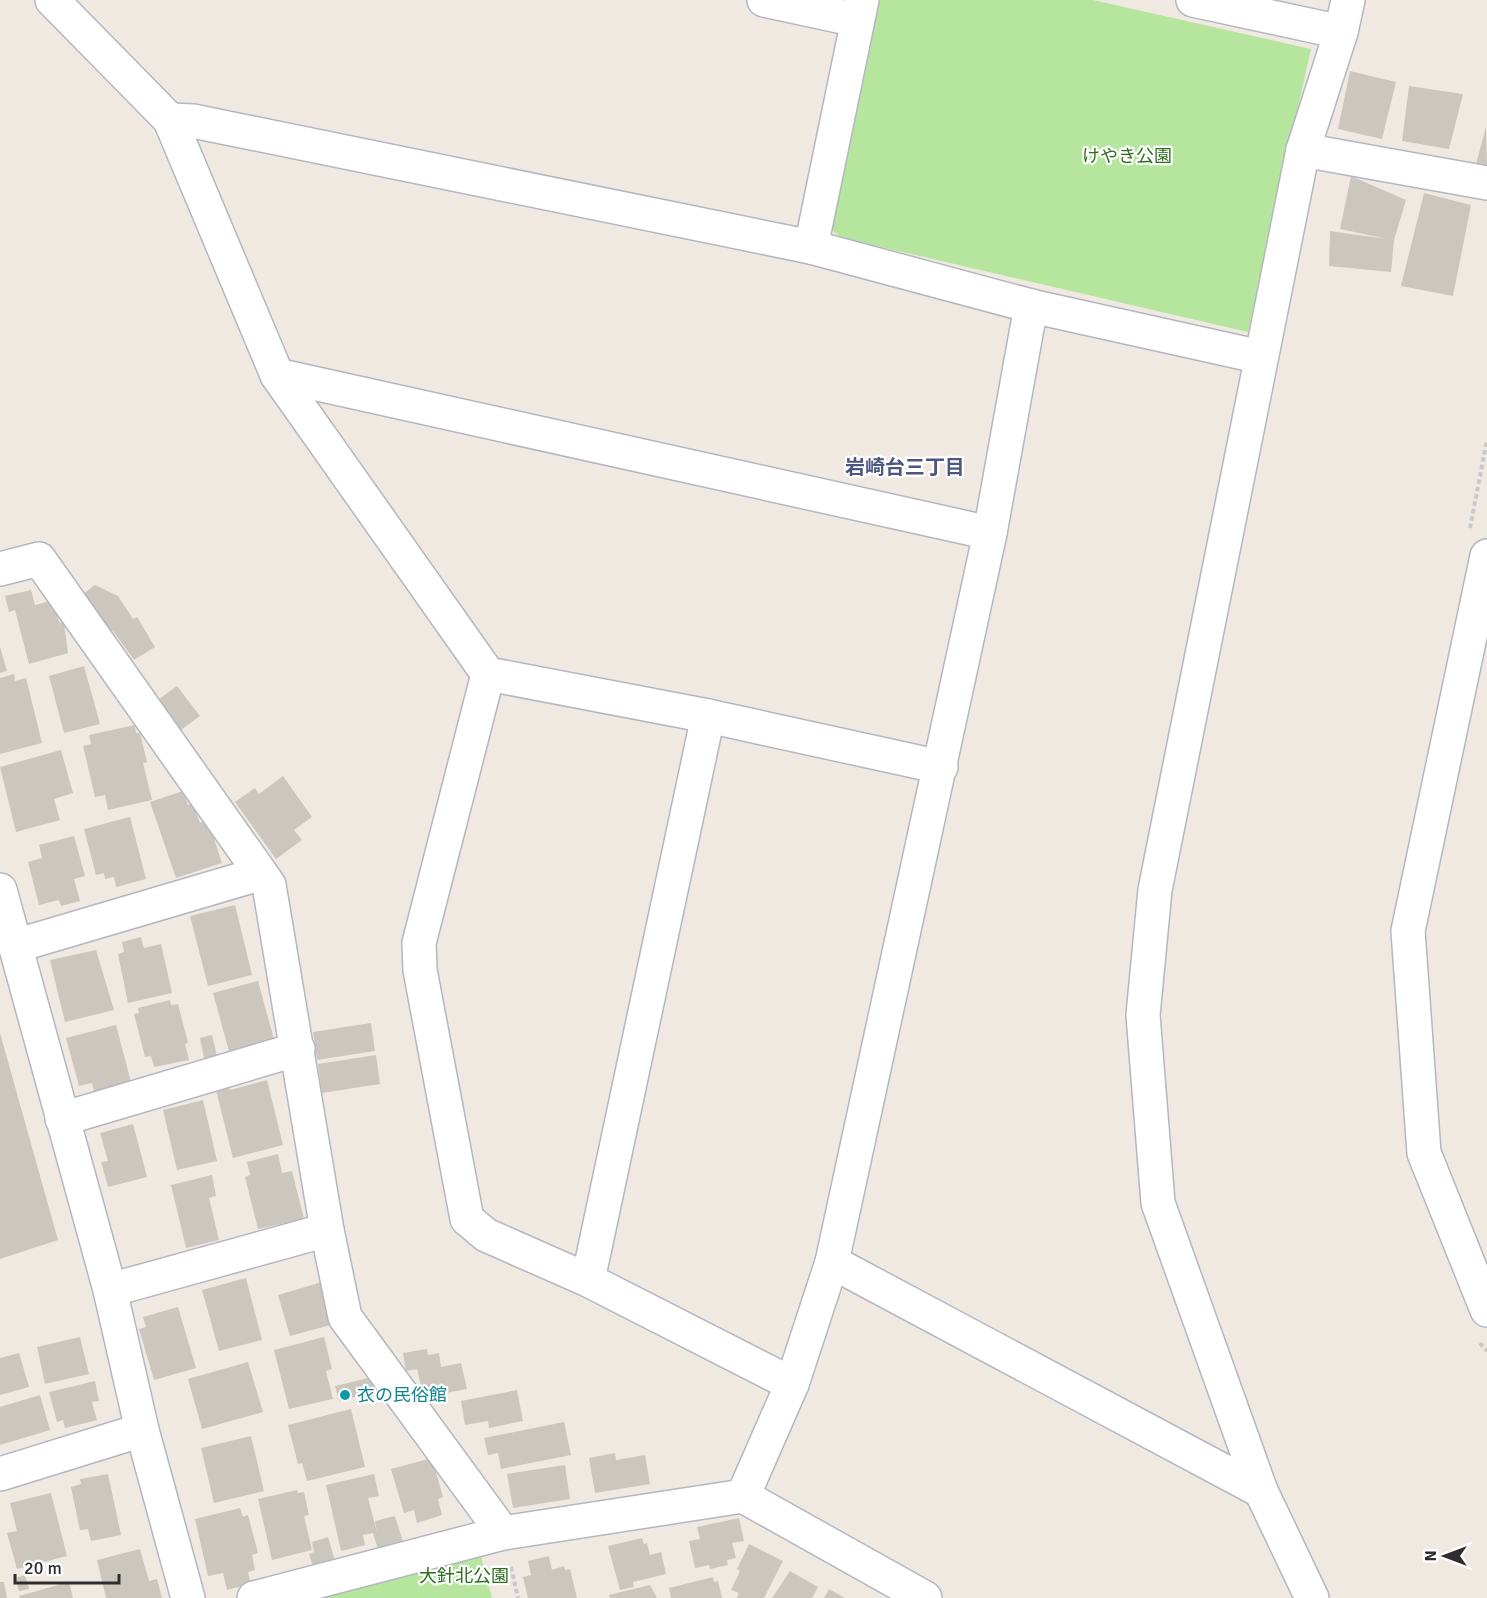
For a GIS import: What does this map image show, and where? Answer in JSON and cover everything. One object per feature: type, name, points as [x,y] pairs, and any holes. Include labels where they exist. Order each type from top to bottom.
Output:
[{"type":"street","points":[[52,0],[170,120],[277,375],[488,674],[708,716],[941,767]]},
{"type":"street","points":[[764,0],[860,10],[811,248]]},
{"type":"street","points":[[1193,0],[1341,32]]},
{"type":"street","points":[[1312,1598],[1262,1491],[1158,1203],[1143,1015],[1155,890],[1303,150],[1341,32],[1348,0]]},
{"type":"street","points":[[170,120],[193,121],[811,248],[1031,306],[1262,357]]},
{"type":"street","points":[[1303,150],[1487,183]]},
{"type":"street","points":[[743,1496],[792,1384],[832,1262],[990,533],[1031,306]]},
{"type":"street","points":[[277,375],[990,533]]},
{"type":"street","points":[[1487,556],[1408,932],[1425,1153],[1487,1310]]},
{"type":"street","points":[[0,569],[39,559],[259,874],[269,885],[327,1230],[345,1317],[503,1533]]},
{"type":"street","points":[[488,674],[419,943],[420,970],[466,1219],[486,1235],[588,1280],[792,1384]]},
{"type":"street","points":[[588,1280],[708,716]]},
{"type":"street","points":[[15,946],[259,874]]},
{"type":"street","points":[[0,890],[110,1290],[142,1430],[188,1598]]},
{"type":"street","points":[[62,1119],[298,1049]]},
{"type":"street","points":[[110,1290],[327,1230]]},
{"type":"street","points":[[832,1262],[1262,1491]]},
{"type":"street","points":[[0,1474],[142,1430]]},
{"type":"street","points":[[254,1598],[503,1533],[743,1496],[925,1598]]},
{"type":"green space","name":"けやき公園","points":[[876,0],[1093,0],[1311,49],[1248,332],[842,238],[829,228]]},
{"type":"green space","name":"大針北公園","points":[[479,1550],[492,1598],[308,1598]]},
{"type":"building","points":[[1350,71],[1396,82],[1382,139],[1338,129]]},
{"type":"building","points":[[1409,86],[1463,94],[1449,149],[1402,141]]},
{"type":"building","points":[[1486,127],[1487,165],[1476,164]]},
{"type":"building","points":[[1351,176],[1406,200],[1394,240],[1391,272],[1329,266],[1330,231],[1387,239],[1340,229]]},
{"type":"building","points":[[1424,193],[1471,205],[1453,296],[1401,286]]},
{"type":"building","points":[[95,585],[118,596],[133,619],[137,617],[155,647],[134,660],[113,631],[109,634],[83,594]]},
{"type":"building","points":[[31,590],[35,605],[54,600],[61,617],[58,618],[60,623],[64,622],[68,653],[29,664],[15,610],[9,612],[5,596]]},
{"type":"building","points":[[0,647],[7,671],[0,673]]},
{"type":"building","points":[[84,666],[100,724],[64,733],[49,676]]},
{"type":"building","points":[[14,674],[15,681],[26,678],[42,743],[0,754],[0,678]]},
{"type":"building","points":[[177,686],[200,716],[181,730],[158,700]]},
{"type":"building","points":[[135,725],[136,733],[140,733],[147,762],[143,763],[152,800],[108,810],[105,795],[95,797],[83,746],[91,744],[89,735]]},
{"type":"building","points":[[61,750],[73,793],[54,799],[60,820],[16,832],[0,767]]},
{"type":"building","points":[[283,776],[312,817],[294,830],[302,840],[276,859],[235,802],[255,788],[259,794]]},
{"type":"building","points":[[183,791],[188,805],[193,803],[200,823],[208,820],[222,863],[176,878],[150,802]]},
{"type":"building","points":[[130,817],[146,879],[116,887],[114,877],[105,879],[104,873],[96,875],[84,829]]},
{"type":"building","points":[[74,836],[85,876],[74,879],[80,901],[61,906],[59,900],[39,905],[28,862],[42,858],[39,845]]},
{"type":"building","points":[[235,905],[252,975],[208,986],[190,916]]},
{"type":"building","points":[[141,937],[144,948],[161,944],[172,993],[128,1003],[118,954],[124,952],[122,942]]},
{"type":"building","points":[[96,950],[114,1010],[65,1022],[50,960]]},
{"type":"building","points":[[258,981],[275,1043],[230,1055],[213,993]]},
{"type":"building","points":[[170,1000],[171,1005],[178,1004],[188,1043],[185,1044],[189,1060],[154,1067],[151,1056],[145,1057],[134,1014],[139,1013],[138,1008]]},
{"type":"building","points":[[371,1023],[375,1051],[317,1060],[313,1032]]},
{"type":"building","points":[[116,1025],[131,1082],[94,1091],[92,1083],[79,1086],[66,1038]]},
{"type":"building","points":[[0,1033],[58,1240],[0,1259]]},
{"type":"building","points":[[212,1035],[218,1060],[205,1063],[200,1038]]},
{"type":"building","points":[[376,1055],[380,1084],[322,1093],[318,1064]]},
{"type":"building","points":[[267,1080],[283,1145],[233,1158],[215,1086],[228,1082],[230,1090]]},
{"type":"building","points":[[203,1100],[217,1161],[177,1170],[163,1110]]},
{"type":"building","points":[[133,1124],[147,1177],[108,1187],[101,1162],[108,1161],[100,1133]]},
{"type":"building","points":[[278,1154],[282,1173],[292,1171],[304,1219],[258,1229],[245,1177],[250,1175],[247,1162]]},
{"type":"building","points":[[212,1175],[216,1196],[209,1198],[219,1240],[186,1248],[171,1185]]},
{"type":"building","points":[[246,1278],[262,1340],[219,1351],[202,1290]]},
{"type":"building","points":[[322,1282],[334,1324],[290,1336],[278,1295]]},
{"type":"building","points":[[178,1307],[196,1368],[154,1380],[139,1329],[146,1327],[143,1317]]},
{"type":"building","points":[[80,1337],[89,1374],[45,1384],[37,1347]]},
{"type":"building","points":[[324,1337],[332,1369],[326,1371],[333,1399],[289,1409],[274,1350]]},
{"type":"building","points":[[427,1349],[428,1355],[439,1353],[441,1367],[461,1363],[467,1389],[429,1396],[427,1385],[421,1386],[417,1369],[406,1371],[403,1353]]},
{"type":"building","points":[[19,1353],[29,1387],[0,1395],[0,1358]]},
{"type":"building","points":[[248,1362],[263,1412],[202,1429],[188,1379]]},
{"type":"building","points":[[376,1376],[386,1389],[339,1401],[335,1386]]},
{"type":"building","points":[[95,1381],[99,1401],[92,1402],[97,1420],[65,1428],[63,1420],[57,1422],[49,1392]]},
{"type":"building","points":[[517,1390],[523,1421],[489,1428],[488,1421],[465,1425],[461,1401]]},
{"type":"building","points":[[40,1395],[50,1430],[0,1445],[0,1407]]},
{"type":"building","points":[[351,1409],[365,1467],[307,1481],[302,1463],[298,1464],[288,1425]]},
{"type":"building","points":[[564,1422],[571,1455],[501,1469],[498,1453],[488,1455],[484,1438]]},
{"type":"building","points":[[251,1436],[264,1491],[214,1503],[201,1448]]},
{"type":"building","points":[[615,1453],[616,1460],[645,1455],[650,1484],[595,1493],[589,1458]]},
{"type":"building","points":[[432,1458],[443,1497],[438,1499],[442,1515],[417,1523],[414,1510],[404,1513],[391,1469]]},
{"type":"building","points":[[565,1465],[570,1499],[513,1508],[507,1474]]},
{"type":"building","points":[[108,1474],[121,1535],[91,1541],[88,1529],[80,1530],[71,1487],[81,1484],[80,1479]]},
{"type":"building","points":[[374,1474],[379,1496],[368,1498],[377,1532],[375,1521],[395,1516],[403,1542],[378,1549],[373,1533],[363,1535],[365,1545],[341,1551],[326,1485]]},
{"type":"building","points":[[297,1490],[298,1493],[304,1492],[309,1515],[304,1516],[312,1550],[272,1560],[258,1499]]},
{"type":"building","points":[[51,1493],[67,1556],[17,1569],[7,1533],[17,1531],[10,1503]]},
{"type":"building","points":[[240,1508],[243,1517],[248,1515],[258,1553],[252,1555],[255,1570],[248,1572],[251,1584],[227,1590],[223,1573],[208,1576],[195,1519]]},
{"type":"building","points":[[739,1518],[744,1541],[732,1543],[736,1558],[727,1560],[728,1565],[710,1569],[709,1565],[695,1568],[689,1541],[700,1539],[697,1527]]},
{"type":"building","points":[[328,1537],[336,1564],[314,1570],[309,1554],[314,1552],[312,1542]]},
{"type":"building","points":[[642,1538],[644,1544],[647,1543],[650,1555],[661,1552],[666,1574],[633,1582],[634,1587],[620,1590],[608,1546]]},
{"type":"building","points":[[749,1544],[783,1561],[764,1598],[737,1598],[739,1593],[731,1590],[740,1571],[737,1569]]},
{"type":"building","points":[[140,1549],[149,1581],[157,1579],[162,1598],[106,1598],[97,1560]]},
{"type":"building","points":[[549,1556],[552,1570],[564,1566],[565,1570],[570,1569],[577,1598],[528,1598],[523,1577],[531,1575],[528,1561]]},
{"type":"building","points":[[790,1571],[818,1587],[812,1598],[772,1598]]},
{"type":"building","points":[[25,1575],[29,1589],[19,1591],[15,1578]]},
{"type":"building","points":[[713,1577],[714,1582],[718,1581],[722,1598],[671,1598],[669,1588]]},
{"type":"building","points":[[0,1582],[4,1582],[7,1598],[0,1598]]},
{"type":"building","points":[[69,1582],[73,1598],[20,1598],[19,1596]]},
{"type":"building","points":[[650,1585],[657,1598],[610,1598],[609,1595]]},
{"type":"building","points":[[829,1589],[845,1598],[824,1598]]},
{"type":"place","name":"衣の民俗館","points":[[345,1395]]},
{"type":"district","name":"岩崎台三丁目","points":[[905,467]]}]
